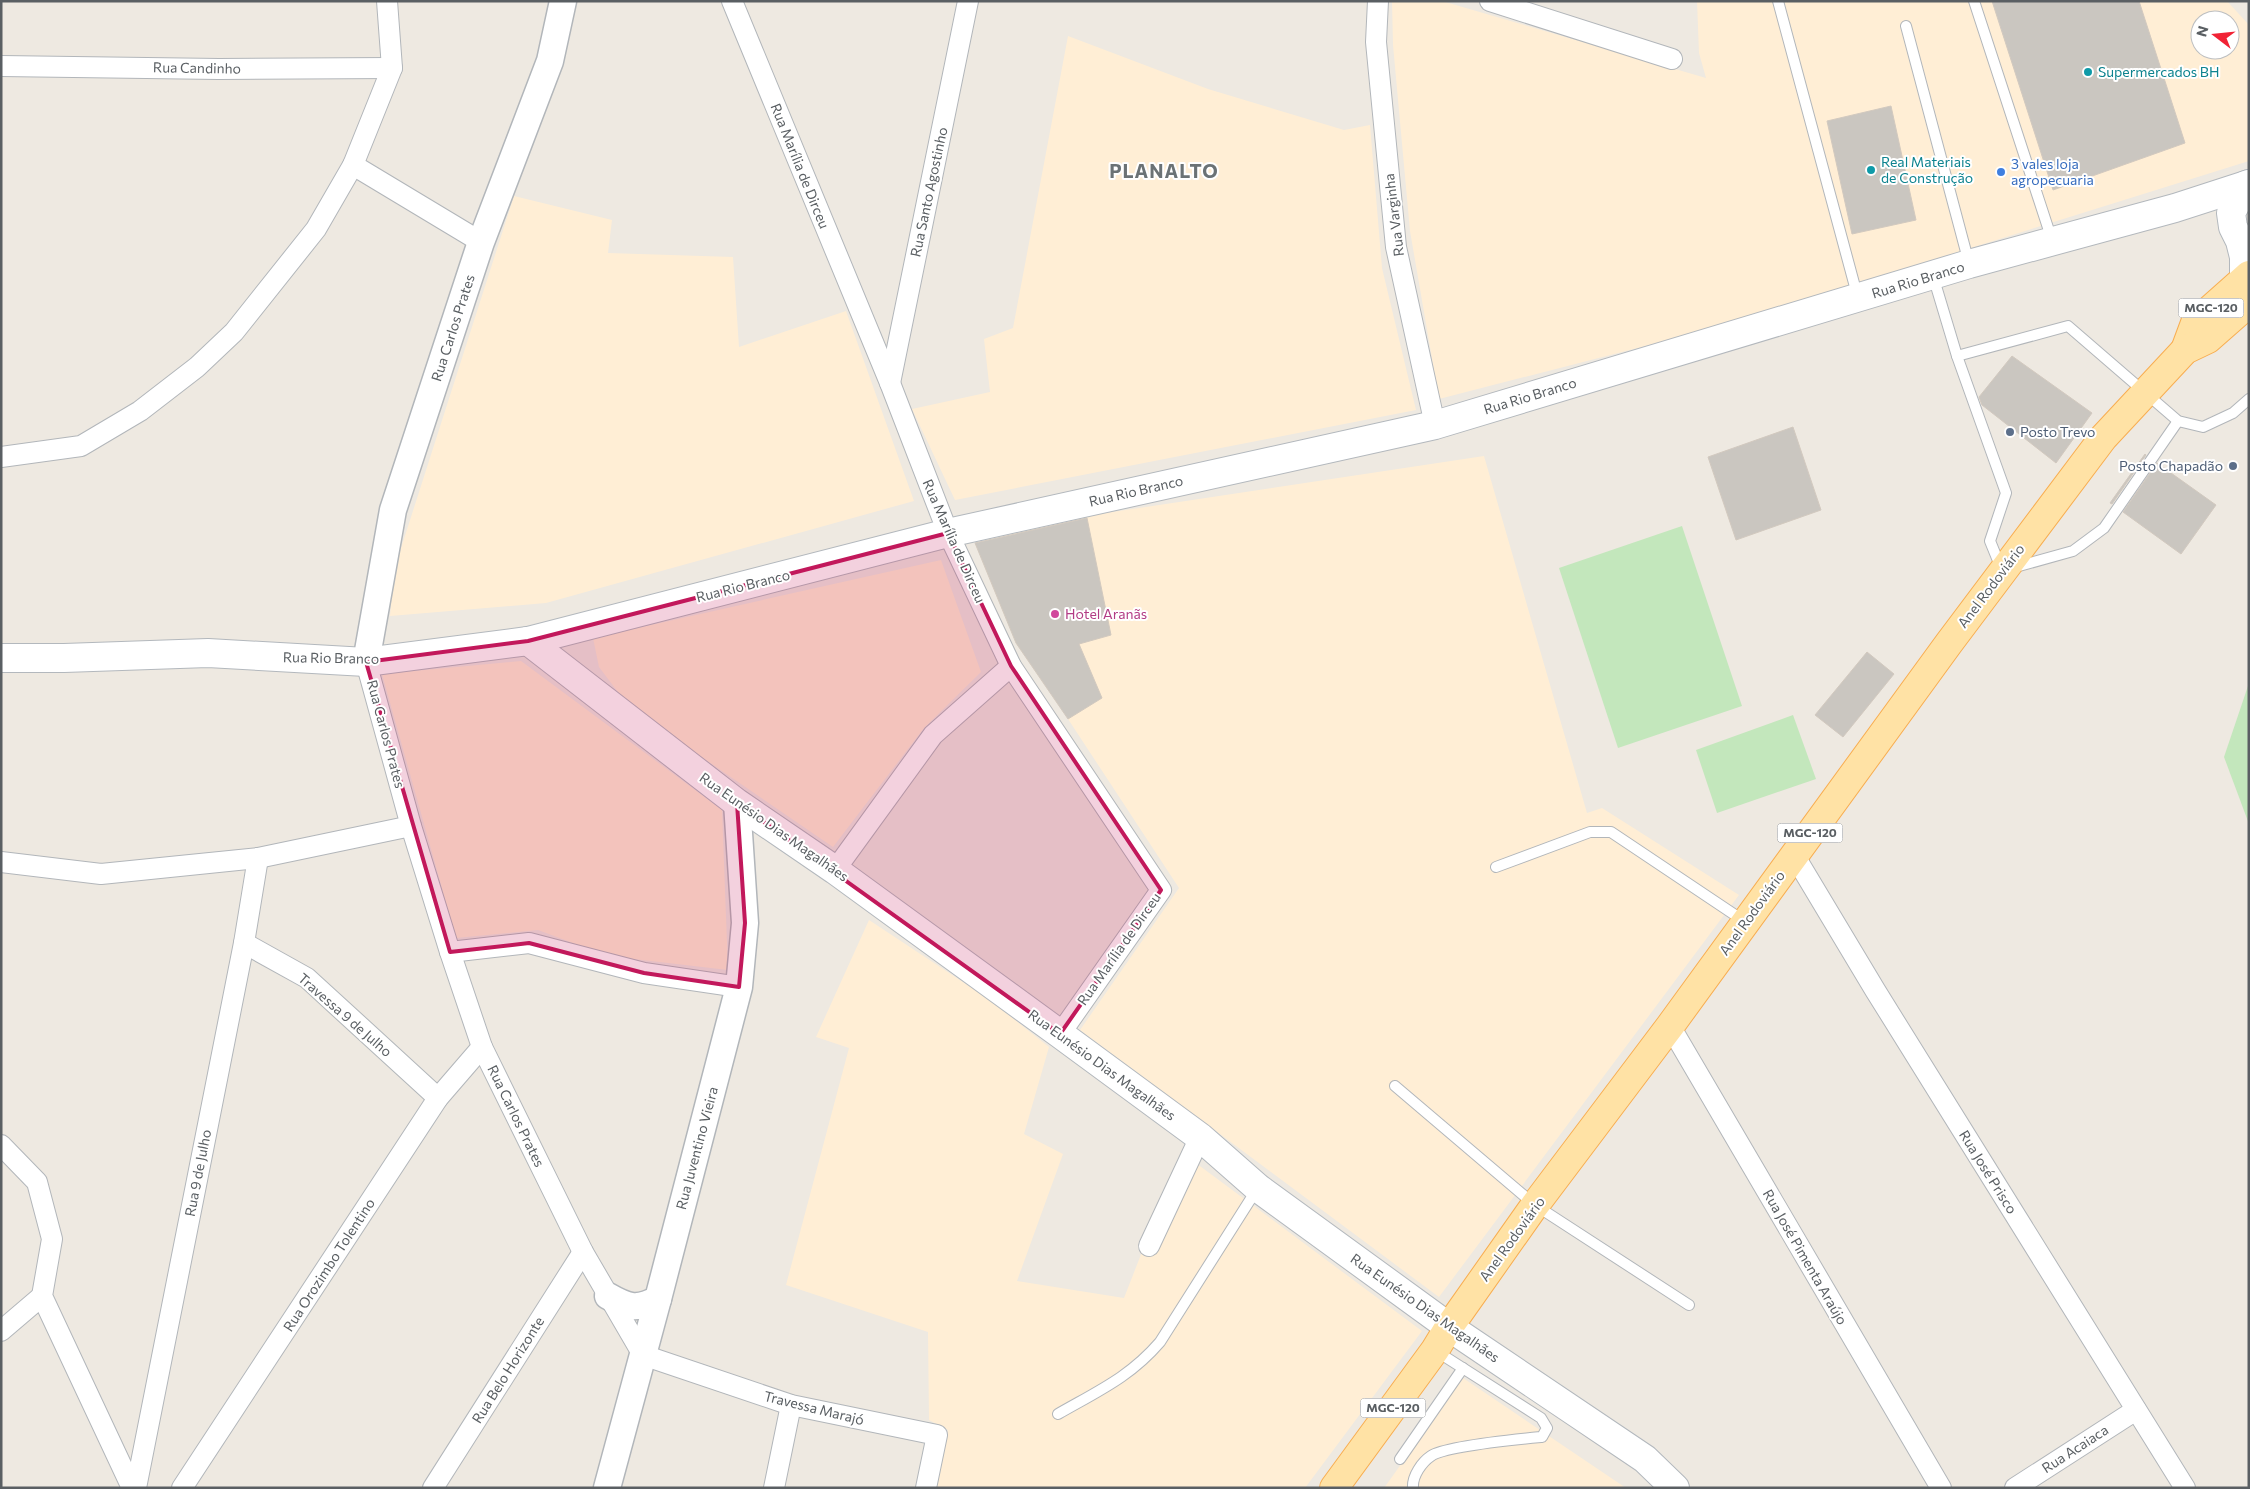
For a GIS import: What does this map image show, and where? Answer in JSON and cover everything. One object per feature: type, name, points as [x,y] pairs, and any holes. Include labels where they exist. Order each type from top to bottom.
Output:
[{"type":"main road","name":"Rua Rio Branco","points":[[1,658],[64,658],[208,653],[366,662],[528,641],[948,534],[1435,425],[1969,264],[2175,208],[2248,184]]},
{"type":"main road","points":[[2247,286],[2244,257],[2240,241],[2233,227],[2231,213],[2248,184]]},
{"type":"main road","points":[[2175,208],[2204,210],[2233,227]]},
{"type":"main road","name":"Anel Rodoviário","points":[[1334,1488],[1435,1350],[1449,1326],[1535,1205],[1670,1026],[2002,571],[2103,438],[2185,350],[2195,323],[2247,286]]},
{"type":"main road","name":"Rua Eunésio Dias Magalhães","points":[[528,641],[736,803],[835,870],[1060,1034],[1200,1137],[1258,1188],[1449,1326],[1645,1459],[1675,1488]]},
{"type":"street","points":[[1,457],[80,446],[140,411],[197,367],[234,332],[316,229],[353,165],[392,68],[388,1]]},
{"type":"street","name":"Rua Carlos Prates","points":[[563,1],[550,61],[482,242],[393,510],[366,662],[411,826],[482,1047],[583,1252],[643,1355]]},
{"type":"street","name":"Rua Marília de Dirceu","points":[[732,1],[890,383],[948,534],[1012,666],[1161,890],[1060,1034]]},
{"type":"street","name":"Rua Santo Agostinho","points":[[890,383],[968,1]]},
{"type":"street","name":"Rua Varginha","points":[[1378,1],[1376,42],[1396,247],[1435,425]]},
{"type":"street","points":[[1490,1],[1672,59]]},
{"type":"street","name":"Rua Candinho","points":[[1,66],[219,69],[392,68]]},
{"type":"street","points":[[353,165],[482,242]]},
{"type":"street","points":[[835,870],[933,735],[1012,666]]},
{"type":"street","name":"Rua Juventino Vieira","points":[[607,1488],[739,987],[745,923],[736,803]]},
{"type":"street","points":[[1,862],[101,874],[258,858],[411,826]]},
{"type":"street","name":"Rua José Prisco","points":[[1794,855],[1875,990],[2185,1488]]},
{"type":"street","name":"Rua 9 de Julho","points":[[134,1488],[244,943],[258,858]]},
{"type":"street","name":"Travessa 9 de Julho","points":[[244,943],[308,978],[438,1098]]},
{"type":"street","points":[[450,952],[529,943],[644,973],[739,987]]},
{"type":"street","name":"Rua José Pimenta Araújo","points":[[1670,1026],[1941,1488]]},
{"type":"street","name":"Rua Orozimbo Tolentino","points":[[182,1488],[438,1098],[482,1047]]},
{"type":"street","points":[[1149,1246],[1200,1137]]},
{"type":"street","points":[[1,1145],[37,1182],[52,1239],[42,1296],[134,1488]]},
{"type":"street","name":"Rua Belo Horizonte","points":[[433,1488],[583,1252]]},
{"type":"street","points":[[1,1331],[42,1296]]},
{"type":"street","points":[[608,1296],[624,1306],[643,1307],[658,1298]]},
{"type":"street","name":"Travessa Marajó","points":[[643,1355],[791,1405],[937,1435],[926,1488]]},
{"type":"street","points":[[774,1488],[791,1405]]},
{"type":"street","name":"Rua Acaiaca","points":[[2015,1488],[2136,1410]]},
{"type":"lane","points":[[1778,1],[1858,299]]},
{"type":"lane","points":[[1974,1],[2052,242]]},
{"type":"lane","points":[[1906,26],[1969,264]]},
{"type":"lane","points":[[1933,275],[1957,356],[2006,493],[1990,541],[2002,571],[2073,552],[2104,528],[2178,421]]},
{"type":"lane","points":[[1957,356],[2068,326],[2145,395],[2178,421],[2203,427],[2233,413],[2249,399]]},
{"type":"lane","points":[[1496,867],[1590,832],[1611,832],[1745,921]]},
{"type":"lane","points":[[1395,1086],[1535,1205],[1688,1305]]},
{"type":"lane","points":[[1058,1414],[1124,1377],[1144,1361],[1160,1342],[1258,1188]]},
{"type":"lane","points":[[1413,1488],[1412,1481],[1420,1468],[1432,1455],[1447,1450],[1542,1437],[1546,1433],[1546,1423],[1541,1418],[1435,1350]]},
{"type":"lane","points":[[1400,1459],[1463,1368]]},
{"type":"highlighted area","points":[[948,533],[1011,666],[1161,890],[1060,1034],[737,803],[745,923],[739,987],[644,973],[529,943],[450,952],[366,662],[528,641]]},
{"type":"shaded area","points":[[1392,1],[1442,1],[1706,78],[1699,53],[1697,1],[2227,1],[2235,10],[2190,10],[2190,60],[2240,60],[2240,15],[2249,25],[2249,161],[1715,328],[1439,399],[1410,231],[1393,45]]},
{"type":"shaded area","points":[[1068,36],[1208,89],[1344,130],[1370,125],[1382,268],[1416,410],[955,500],[912,409],[990,392],[984,339],[1013,328]]},
{"type":"shaded area","points":[[514,196],[612,220],[608,253],[733,257],[739,347],[846,311],[914,501],[546,603],[390,616],[394,570]]},
{"type":"shaded area","points":[[1484,456],[1587,813],[1602,808],[1739,895],[1439,1297],[1080,1030],[1179,888],[1016,643],[975,543],[1086,516]]},
{"type":"shaded area","points":[[941,560],[981,672],[924,728],[833,847],[630,708],[599,667],[593,638]]},
{"type":"shaded area","points":[[521,661],[722,810],[728,970],[608,956],[538,930],[456,938],[382,674]]},
{"type":"shaded area","points":[[869,920],[990,1000],[1049,1047],[1024,1134],[1063,1154],[1017,1281],[1124,1298],[1181,1152],[1422,1331],[1305,1488],[935,1488],[948,1430],[929,1420],[928,1332],[786,1285],[849,1048],[816,1037]]},
{"type":"shaded area","points":[[1463,1378],[1626,1488],[1384,1488]]},
{"type":"green space","points":[[1682,526],[1742,706],[1618,748],[1559,568]]},
{"type":"green space","points":[[2249,683],[2249,824],[2224,757]]},
{"type":"green space","points":[[1793,715],[1816,779],[1717,813],[1696,750]]},
{"type":"building","name":"Supermercados BH","points":[[1992,1],[2139,1],[2185,143],[2053,190]]},
{"type":"building","name":"Real Materiais de Construção","points":[[1891,106],[1916,220],[1852,234],[1827,121]]},
{"type":"building","points":[[2012,356],[2092,413],[2056,463],[1982,405],[1979,397]]},
{"type":"building","points":[[1793,427],[1821,510],[1736,540],[1708,457]]},
{"type":"building","points":[[2145,454],[2112,504],[2110,503]]},
{"type":"building","points":[[2157,463],[2216,505],[2181,554],[2123,512]]},
{"type":"building","name":"Hotel Aranãs","points":[[1087,518],[1111,635],[1079,644],[1102,698],[1068,719],[1016,643],[975,543]]},
{"type":"building","points":[[1867,652],[1894,674],[1843,737],[1815,715]]},
{"type":"place","name":"Supermercados BH","points":[[2088,72]]},
{"type":"place","name":"Real Materiais de Construção","points":[[1871,170]]},
{"type":"place","name":"3 vales loja agropecuaria","points":[[2001,172]]},
{"type":"place","name":"Posto Trevo","points":[[2010,432]]},
{"type":"place","name":"Posto Chapadão","points":[[2233,466]]},
{"type":"place","name":"Hotel Aranãs","points":[[1055,614]]},
{"type":"district","name":"PLANALTO","points":[[1164,171]]}]
